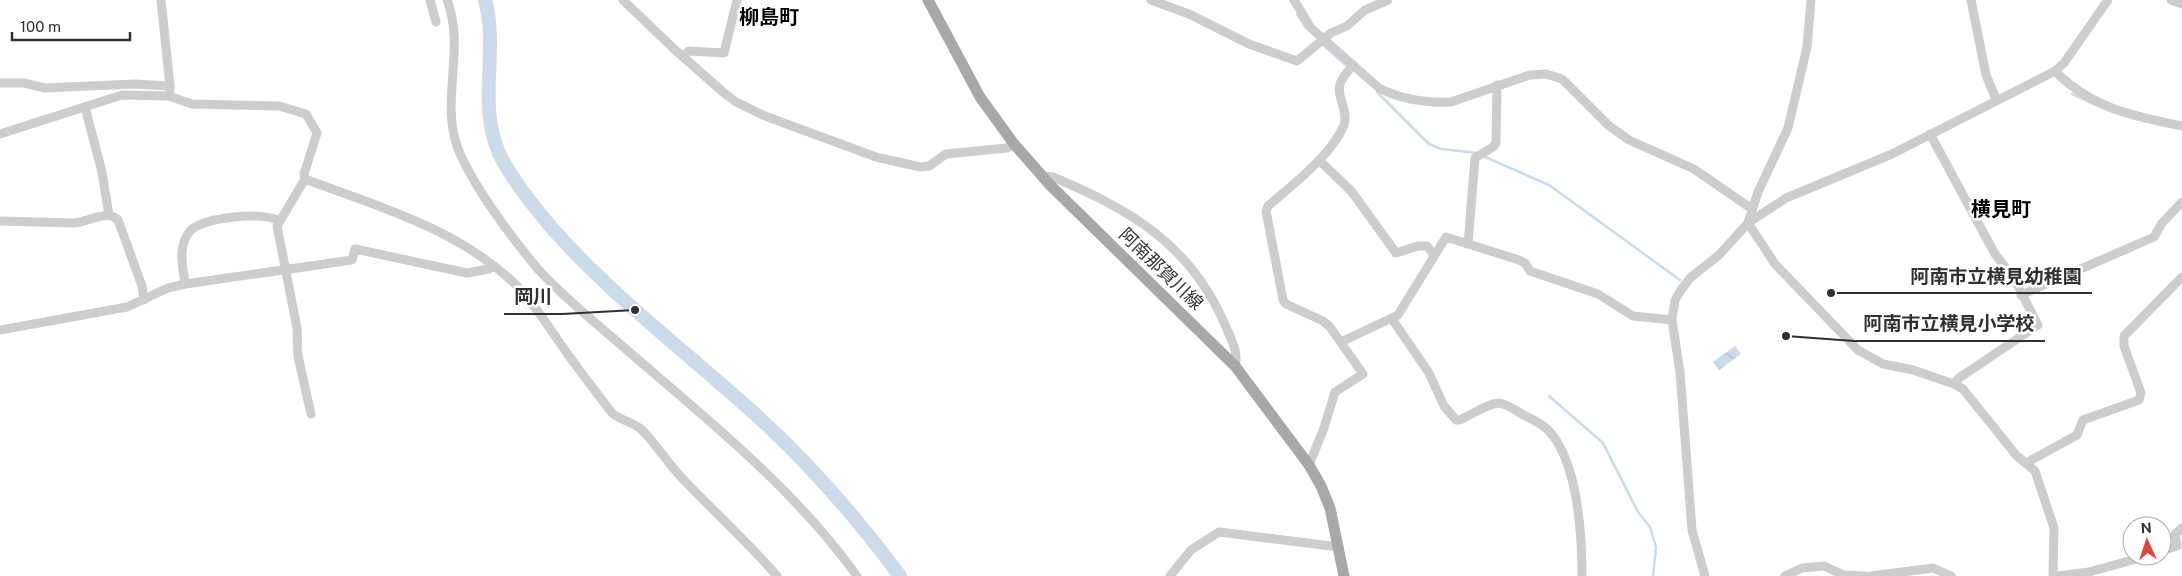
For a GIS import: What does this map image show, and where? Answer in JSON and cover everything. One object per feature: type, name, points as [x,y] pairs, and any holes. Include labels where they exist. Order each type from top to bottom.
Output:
[{"type":"main road","name":"阿南那賀川線","points":[[928,0],[980,97],[1014,144],[1042,176],[1235,366],[1309,465],[1330,508],[1344,576]]},
{"type":"street","points":[[161,0],[170,91]]},
{"type":"street","points":[[430,0],[436,22]]},
{"type":"street","points":[[447,0],[454,30],[450,93],[454,136],[459,154],[484,196],[538,268],[585,313],[770,476],[810,518],[857,576]]},
{"type":"street","points":[[623,0],[673,48],[736,102],[765,116],[876,157],[920,167],[929,166],[946,154],[1007,148],[1014,144]]},
{"type":"street","points":[[683,57],[689,51],[724,53],[737,0]]},
{"type":"street","points":[[1151,0],[1189,14],[1230,36],[1292,61],[1297,61],[1331,33],[1347,26],[1373,2],[1388,0]]},
{"type":"street","points":[[1294,0],[1321,41],[1351,68],[1390,94],[1433,102],[1451,102],[1530,75],[1546,74],[1562,79],[1608,125],[1629,140],[1694,169],[1752,209]]},
{"type":"street","points":[[1811,0],[1807,47],[1788,128],[1752,209],[1748,223],[1775,264],[1858,350],[1883,364],[1913,370],[1963,389],[2016,455],[2035,471],[2054,528],[2055,576],[2089,572],[2122,563]]},
{"type":"street","points":[[1971,0],[1986,75],[1996,99]]},
{"type":"street","points":[[1705,576],[1692,530],[1680,372],[1672,320],[1675,300],[1681,290],[1690,278],[1720,255],[1748,223],[1800,191],[1892,154],[1996,99],[2054,71],[2064,63],[2108,0]]},
{"type":"street","points":[[2171,0],[2182,4]]},
{"type":"street","points":[[1309,465],[1324,428],[1335,392],[1363,374],[1341,342],[1323,321],[1286,304],[1283,300],[1266,211],[1268,206],[1319,160],[1343,127],[1345,119],[1339,92],[1340,83],[1351,68]]},
{"type":"street","points":[[2054,71],[2071,88],[2112,109],[2182,126]]},
{"type":"street","points":[[0,84],[24,83],[45,88],[135,84],[170,91],[192,104],[279,106],[306,114],[317,133],[304,174],[305,179],[279,221],[278,231],[287,269],[297,328],[298,356],[312,414]]},
{"type":"street","points":[[1468,244],[1474,158],[1493,148],[1496,143],[1497,85]]},
{"type":"street","points":[[0,134],[122,95],[170,91]]},
{"type":"street","points":[[85,107],[102,172],[109,215]]},
{"type":"street","points":[[1930,134],[1995,254],[2013,277],[2038,325],[1959,378],[1954,384]]},
{"type":"street","points":[[1319,160],[1352,192],[1396,253],[1418,246],[1427,246],[1434,255]]},
{"type":"street","points":[[1042,176],[1053,176],[1113,204],[1147,226],[1183,256],[1223,319],[1234,345],[1237,360],[1235,366]]},
{"type":"street","points":[[305,179],[400,213],[432,228],[494,266],[532,303],[612,413],[620,420],[641,428],[676,472],[727,525],[749,543],[777,576]]},
{"type":"street","points":[[2021,295],[2154,237],[2162,223],[2182,202]]},
{"type":"street","points":[[0,221],[74,223],[109,215],[118,220],[142,286],[144,300]]},
{"type":"street","points":[[185,284],[182,253],[191,230],[204,223],[247,216],[266,215],[279,221]]},
{"type":"street","points":[[1341,342],[1398,315],[1446,237],[1519,260],[1530,271],[1598,294],[1633,316],[1672,320]]},
{"type":"street","points":[[0,330],[127,307],[168,288],[185,284],[352,260],[355,249],[467,273],[489,269],[494,266]]},
{"type":"street","points":[[2026,463],[2077,435],[2083,420],[2139,400],[2141,393],[2124,346],[2124,336],[2182,277]]},
{"type":"street","points":[[1392,319],[1429,373],[1444,406],[1456,420],[1460,420],[1493,404],[1501,403],[1544,426],[1550,432],[1561,448],[1578,509],[1582,530],[1582,576]]},
{"type":"street","points":[[2172,548],[2177,546],[2175,534],[2182,528]]},
{"type":"street","points":[[1170,576],[1191,550],[1219,532],[1339,547]]},
{"type":"street","points":[[1785,576],[1802,568],[1824,566],[1844,575],[1865,576]]},
{"type":"street","points":[[1871,576],[1933,568],[1951,576]]},
{"type":"water","points":[[1735,346],[1741,354],[1719,370],[1713,362]]},
{"type":"water","points":[[872,536],[903,576],[895,576]]},
{"type":"waterway","points":[[485,0],[489,19],[489,96],[493,134],[504,163],[523,192],[551,227],[597,275],[788,445],[865,530],[900,576]]},
{"type":"waterway","points":[[1297,14],[1306,28]]},
{"type":"waterway","points":[[1322,44],[1348,67]]},
{"type":"waterway","points":[[1377,92],[1429,144],[1441,149],[1478,153]]},
{"type":"waterway","points":[[2072,94],[2096,105]]},
{"type":"waterway","points":[[1483,156],[1549,185],[1680,280]]},
{"type":"waterway","points":[[1549,396],[1603,443],[1638,512],[1650,527],[1656,547],[1653,576]]},
{"type":"place","name":"阿南市立横見幼稚園","points":[[1831,293]]},
{"type":"place","name":"岡川","points":[[635,310]]},
{"type":"place","name":"阿南市立横見小学校","points":[[1786,336]]},
{"type":"district","name":"柳島町","points":[[769,17]]},
{"type":"district","name":"横見町","points":[[2001,209]]}]
